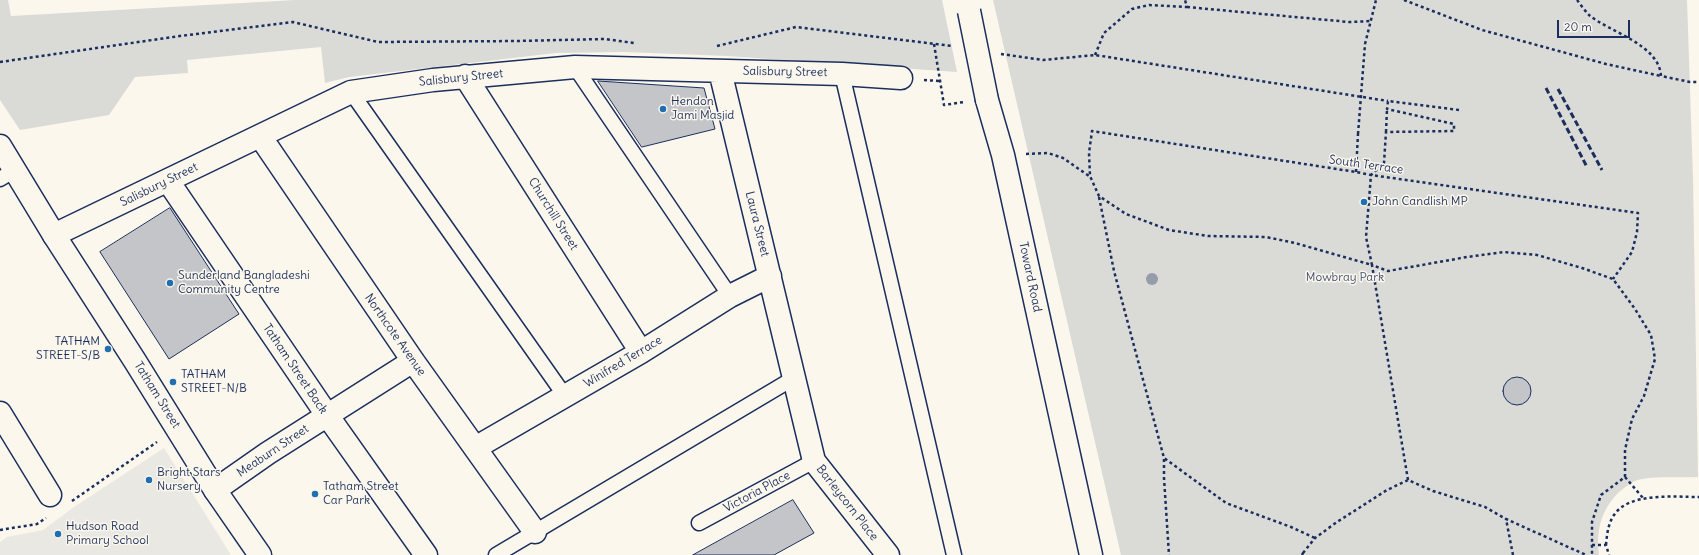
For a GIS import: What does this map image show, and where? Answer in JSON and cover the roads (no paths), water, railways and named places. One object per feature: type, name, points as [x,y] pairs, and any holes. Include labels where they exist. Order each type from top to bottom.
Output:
[{"type":"street","name":"Toward Road","points":[[968,5],[987,100],[1003,155],[1091,555]]},
{"type":"street","name":"Salisbury Street","points":[[54,235],[351,92],[465,76],[575,67],[842,74],[901,78]]},
{"type":"street","name":"Laura Street","points":[[720,71],[794,378]]},
{"type":"street","name":"Churchill Street","points":[[465,76],[641,352]]},
{"type":"street","name":"Northcote Avenue","points":[[260,136],[413,361],[535,532]]},
{"type":"street","name":"Tatham Street","points":[[0,146],[7,175],[54,235],[215,490],[260,555]]},
{"type":"street","name":"Tatham Street Back","points":[[168,180],[327,415],[426,555]]},
{"type":"street","name":"Winifred Terrace","points":[[475,448],[641,352],[730,296],[770,276]]},
{"type":"street","name":"Meaburn Street","points":[[215,490],[268,453],[413,361]]},
{"type":"street","name":"Barleycorn Place","points":[[794,378],[814,461],[888,555]]},
{"type":"street","points":[[0,413],[50,495]]},
{"type":"lane","points":[[575,67],[730,296]]},
{"type":"lane","points":[[842,74],[954,555]]},
{"type":"lane","points":[[351,92],[566,396]]},
{"type":"lane","points":[[496,555],[794,378]]},
{"type":"lane","name":"Victoria Place","points":[[699,523],[814,461]]},
{"type":"railway","points":[[1546,88],[1587,167]]},
{"type":"railway","points":[[1558,89],[1602,170]]},
{"type":"place","name":"Hendon Jami Masjid","points":[[663,109]]},
{"type":"place","name":"John Candlish MP","points":[[1364,202]]},
{"type":"place","name":"Sunderland Bangladeshi Community Centre","points":[[170,283]]},
{"type":"place","name":"TATHAM STREET-S/B","points":[[108,349]]},
{"type":"place","name":"TATHAM STREET-N/B","points":[[173,382]]},
{"type":"place","name":"Bright Stars Nursery","points":[[149,480]]},
{"type":"place","name":"Tatham Street Car Park","points":[[315,494]]},
{"type":"place","name":"Hudson Road Primary School","points":[[58,534]]},
{"type":"park label","name":"Mowbray Park","points":[[1345,278]]}]
